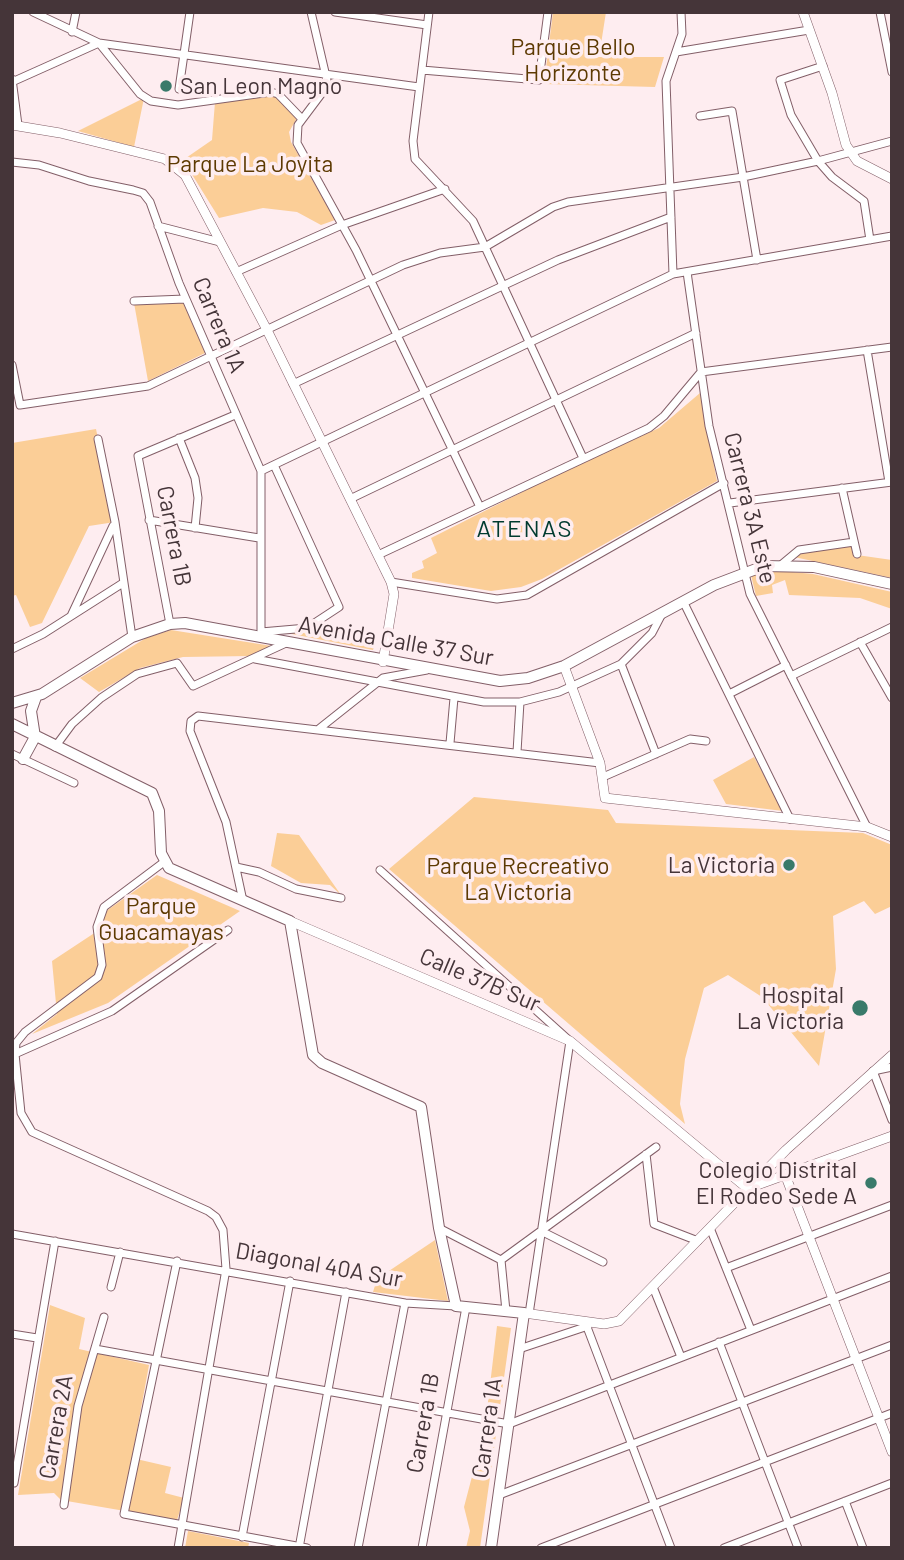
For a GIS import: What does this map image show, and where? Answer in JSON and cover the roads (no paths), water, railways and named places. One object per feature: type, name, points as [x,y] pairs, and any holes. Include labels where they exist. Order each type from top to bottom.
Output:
[{"type":"main road","name":"Avenida Calle 37 Sur","points":[[12,703],[36,697],[132,636],[170,624],[185,623],[261,635],[286,643],[383,662],[500,681],[528,678],[564,666],[683,601],[745,571],[781,565],[814,567],[892,584]]},
{"type":"main road","points":[[23,760],[35,737],[30,711],[36,697]]},
{"type":"main road","points":[[12,724],[152,793],[158,806],[164,862]]},
{"type":"main road","name":"Calle 37B Sur","points":[[164,862],[178,873],[290,921]]},
{"type":"main road","name":"Carrera 1B","points":[[290,921],[313,1055],[322,1063],[414,1103],[423,1111],[439,1228],[461,1307]]},
{"type":"main road","name":"Diagonal 40A Sur","points":[[461,1307],[526,1313]]},
{"type":"main road","name":"Carrera 1A","points":[[491,1548],[526,1313]]},
{"type":"street","points":[[33,12],[99,43],[183,57],[419,87]]},
{"type":"street","points":[[72,32],[76,12]]},
{"type":"street","points":[[179,89],[190,12]]},
{"type":"street","points":[[312,12],[328,76],[325,92],[302,119],[296,131],[297,143],[398,335],[480,507]]},
{"type":"street","points":[[335,12],[427,25]]},
{"type":"street","points":[[429,12],[413,141],[415,159],[469,214],[583,458]]},
{"type":"street","points":[[422,70],[539,80],[548,12]]},
{"type":"street","points":[[673,274],[666,81],[682,29],[681,12]]},
{"type":"street","points":[[803,12],[849,152],[861,164],[892,179]]},
{"type":"street","points":[[880,12],[892,72]]},
{"type":"street","points":[[676,52],[809,30]]},
{"type":"street","points":[[99,43],[12,81],[15,125],[60,132],[176,164],[185,175],[265,328],[391,582],[394,594],[383,662]]},
{"type":"street","points":[[99,43],[140,94],[151,101],[178,105],[271,92],[278,94],[302,119]]},
{"type":"street","points":[[822,66],[780,80],[791,115],[818,161],[832,177],[864,201],[870,240]]},
{"type":"street","points":[[700,116],[732,111],[757,260]]},
{"type":"street","points":[[13,366],[20,405],[148,386],[210,358],[265,328],[425,257],[485,247],[553,206],[743,177],[892,141]]},
{"type":"street","name":"Carrera 1A","points":[[12,162],[39,165],[143,194],[150,202],[210,358],[261,471]]},
{"type":"street","points":[[236,272],[342,225],[445,189]]},
{"type":"street","points":[[293,384],[613,237],[671,217]]},
{"type":"street","points":[[158,226],[220,242]]},
{"type":"street","points":[[274,465],[339,607],[307,628],[261,635],[261,471],[673,274],[892,236]]},
{"type":"street","name":"Carrera 3A Este","points":[[687,272],[709,426],[730,503],[750,594],[867,827]]},
{"type":"street","points":[[134,301],[186,299]]},
{"type":"street","points":[[350,499],[696,333]]},
{"type":"street","points":[[378,555],[656,424],[701,372],[892,347]]},
{"type":"street","points":[[730,503],[891,482],[867,350]]},
{"type":"street","points":[[195,528],[198,498],[195,478],[179,438],[235,415]]},
{"type":"street","name":"Carrera 1B","points":[[170,624],[138,456],[179,438]]},
{"type":"street","points":[[97,439],[115,522],[132,636]]},
{"type":"street","points":[[391,582],[497,599],[527,595],[724,483]]},
{"type":"street","points":[[842,488],[857,554]]},
{"type":"street","points":[[149,520],[259,538]]},
{"type":"street","points":[[71,617],[115,522]]},
{"type":"street","points":[[781,565],[799,550],[854,542]]},
{"type":"street","points":[[12,649],[71,617],[124,583]]},
{"type":"street","points":[[683,601],[790,819]]},
{"type":"street","points":[[255,659],[454,698],[520,702],[572,687],[621,664],[652,633],[663,612]]},
{"type":"street","points":[[791,676],[892,627]]},
{"type":"street","points":[[860,642],[892,698]]},
{"type":"street","points":[[55,747],[72,724],[101,698],[137,674],[177,663],[193,686],[286,643]]},
{"type":"street","points":[[621,664],[656,754]]},
{"type":"street","points":[[729,694],[786,665]]},
{"type":"street","points":[[564,666],[600,763],[605,798],[867,827],[892,837]]},
{"type":"street","points":[[320,728],[383,678],[428,669]]},
{"type":"street","points":[[450,743],[454,698]]},
{"type":"street","points":[[517,752],[520,702]]},
{"type":"street","points":[[243,901],[218,799],[190,731],[191,721],[200,715],[600,763]]},
{"type":"street","points":[[603,777],[690,739],[706,741]]},
{"type":"street","points":[[12,754],[74,783]]},
{"type":"street","points":[[164,862],[104,908],[97,928],[102,961],[100,973],[93,983],[25,1032],[16,1043],[14,1053],[21,1113],[32,1132],[212,1213],[223,1230],[226,1269],[178,1548]]},
{"type":"street","points":[[236,867],[259,872],[296,889],[341,898]]},
{"type":"street","points":[[380,870],[570,1041],[526,1313]]},
{"type":"street","name":"Calle 37B Sur","points":[[290,921],[570,1041],[748,1189]]},
{"type":"street","points":[[14,1053],[112,1011],[228,930]]},
{"type":"street","points":[[681,1357],[653,1287],[828,1110],[892,1055]]},
{"type":"street","points":[[873,1072],[892,1066]]},
{"type":"street","points":[[873,1072],[892,1120]]},
{"type":"street","points":[[748,1189],[892,1136]]},
{"type":"street","points":[[501,1260],[656,1147]]},
{"type":"street","points":[[646,1153],[654,1224],[698,1241]]},
{"type":"street","points":[[786,1177],[892,1452]]},
{"type":"street","points":[[726,1268],[892,1205]]},
{"type":"street","points":[[439,1228],[501,1260]]},
{"type":"street","points":[[710,1228],[751,1330]]},
{"type":"street","points":[[541,1231],[603,1262]]},
{"type":"street","name":"Diagonal 40A Sur","points":[[12,1234],[226,1269],[405,1303],[461,1307]]},
{"type":"street","points":[[14,1483],[55,1241]]},
{"type":"street","points":[[111,1287],[120,1252]]},
{"type":"street","points":[[501,1260],[506,1311]]},
{"type":"street","points":[[177,1261],[124,1514],[242,1537],[301,1547],[346,1292]]},
{"type":"street","points":[[94,1349],[509,1424],[892,1276]]},
{"type":"street","points":[[242,1537],[290,1281]]},
{"type":"street","name":"Diagonal 40A Sur","points":[[526,1313],[598,1323],[619,1321],[653,1287]]},
{"type":"street","points":[[358,1548],[384,1401],[405,1303]]},
{"type":"street","name":"Carrera 1B","points":[[422,1548],[446,1413],[461,1307]]},
{"type":"street","name":"Carrera 2A","points":[[64,1505],[78,1406],[104,1317]]},
{"type":"street","points":[[519,1349],[598,1323]]},
{"type":"street","points":[[587,1326],[671,1548]]},
{"type":"street","points":[[12,1334],[37,1338]]},
{"type":"street","points":[[719,1342],[798,1548]]},
{"type":"street","points":[[499,1495],[892,1345]]},
{"type":"street","points":[[543,1547],[892,1413]]},
{"type":"street","points":[[724,1548],[739,1545],[787,1523],[892,1483]]},
{"type":"street","points":[[845,1501],[863,1548]]},
{"type":"place","name":"San Leon Magno","points":[[166,86]]},
{"type":"place","name":"La Victoria","points":[[789,865]]},
{"type":"place","name":"Hospital La Victoria","points":[[860,1008]]},
{"type":"place","name":"Colegio Distrital El Rodeo Sede A","points":[[871,1183]]},
{"type":"district","name":"ATENAS","points":[[525,529]]},
{"type":"park label","name":"Parque Bello Horizonte","points":[[573,60]]},
{"type":"park label","name":"Parque La Joyita","points":[[250,164]]},
{"type":"park label","name":"Parque Recreativo La Victoria","points":[[518,879]]},
{"type":"park label","name":"Parque Guacamayas","points":[[161,919]]}]
